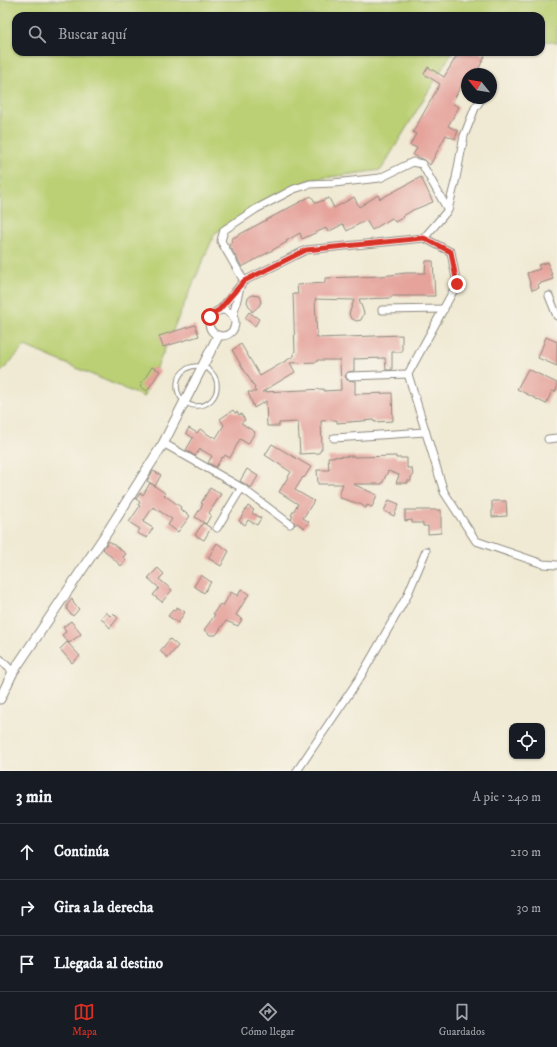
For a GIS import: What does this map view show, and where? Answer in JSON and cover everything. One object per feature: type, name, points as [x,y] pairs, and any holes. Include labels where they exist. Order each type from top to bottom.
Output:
[{"type":"street","points":[[424,238],[448,210],[464,136],[478,104]]},
{"type":"street","points":[[232,316],[242,284],[221,241],[224,230],[294,189],[310,184],[380,178],[413,162],[422,164],[448,210]]},
{"type":"street","points":[[219,310],[226,311],[232,316],[235,324],[232,331],[226,336],[218,336],[211,332],[208,325],[210,317],[219,310],[242,284],[306,250],[424,238],[451,252],[457,284],[408,374],[444,492],[476,541],[543,564],[557,565]]},
{"type":"street","points":[[549,296],[557,316]]},
{"type":"street","points":[[382,310],[444,309]]},
{"type":"street","points":[[0,699],[13,672],[110,528],[163,443],[218,336]]},
{"type":"street","points":[[350,376],[408,374]]},
{"type":"street","points":[[334,438],[425,432]]},
{"type":"street","points":[[548,440],[557,438]]},
{"type":"street","points":[[163,443],[242,488],[290,524]]},
{"type":"street","points":[[217,528],[242,488]]},
{"type":"street","points":[[297,771],[361,676],[407,596],[426,551]]},
{"type":"street","points":[[0,659],[13,672]]},
{"type":"lane","points":[[194,366],[207,368],[216,379],[216,393],[213,399],[208,404],[201,407],[187,405],[184,402],[178,395],[176,389],[179,377],[188,368],[194,366]]},
{"type":"green space","points":[[0,0],[557,0],[557,43],[545,41],[545,12],[12,12],[12,56],[450,56],[381,170],[309,180],[215,233],[144,397],[25,346],[0,373]]},
{"type":"building","points":[[457,56],[485,56],[479,68],[461,68],[461,86],[452,103],[459,107],[448,126],[458,131],[455,139],[446,135],[430,165],[425,160],[413,155],[417,148],[410,145],[416,134],[413,132],[440,84],[424,74],[428,67],[444,77]]},
{"type":"building","points":[[421,177],[433,202],[413,210],[395,222],[392,218],[372,230],[366,220],[347,231],[343,224],[328,232],[326,228],[302,239],[300,233],[242,267],[229,244],[232,242],[231,239],[311,196],[316,203],[329,198],[334,208],[354,197],[359,207],[378,195],[380,199]]},
{"type":"building","points":[[426,261],[433,261],[435,296],[391,296],[391,298],[359,299],[364,313],[361,320],[356,321],[351,318],[349,314],[354,300],[315,299],[317,338],[402,335],[402,352],[392,352],[392,370],[386,370],[385,358],[354,359],[354,371],[348,372],[345,376],[347,380],[355,381],[355,394],[392,393],[393,421],[374,422],[374,420],[337,423],[337,420],[321,421],[322,448],[319,453],[300,454],[298,422],[279,423],[279,426],[267,426],[266,401],[254,408],[248,392],[256,392],[254,389],[255,388],[232,350],[241,344],[260,376],[294,356],[293,294],[298,294],[297,285],[325,283],[325,278],[425,273]],"holes":[[[317,360],[340,360],[341,390],[324,391],[324,389],[262,392],[295,372],[290,363],[317,362]]]},
{"type":"building","points":[[548,262],[553,279],[538,284],[539,288],[532,290],[527,273],[540,269],[538,265]]},
{"type":"building","points":[[252,295],[259,296],[261,302],[252,312],[247,302],[248,298]]},
{"type":"building","points":[[249,312],[259,319],[255,326],[245,318]]},
{"type":"building","points":[[195,325],[199,336],[163,347],[159,336]]},
{"type":"building","points":[[546,337],[557,342],[557,366],[538,358]]},
{"type":"building","points":[[152,367],[160,371],[147,391],[140,386]]},
{"type":"building","points":[[528,369],[557,383],[555,392],[552,391],[546,404],[517,389]]},
{"type":"building","points":[[233,410],[239,415],[241,414],[245,420],[241,423],[255,432],[248,444],[240,439],[230,458],[225,455],[216,467],[208,463],[212,456],[200,449],[195,456],[186,450],[193,438],[186,433],[189,428],[197,433],[200,429],[216,438],[224,425],[220,419]]},
{"type":"building","points":[[272,444],[311,467],[295,490],[314,501],[303,518],[309,522],[304,528],[297,523],[295,525],[291,519],[293,516],[291,515],[298,504],[279,492],[291,472],[265,455]]},
{"type":"building","points":[[396,456],[396,458],[407,458],[407,468],[412,468],[413,476],[411,477],[411,481],[407,481],[408,483],[396,483],[399,475],[388,471],[382,484],[353,484],[377,495],[372,507],[367,505],[366,508],[360,504],[340,498],[341,496],[339,495],[343,484],[318,484],[317,470],[329,470],[328,457]]},
{"type":"building","points":[[247,469],[258,476],[251,488],[240,481]]},
{"type":"building","points":[[153,471],[161,475],[155,486],[147,481]]},
{"type":"building","points":[[150,483],[165,493],[164,495],[181,507],[180,509],[190,516],[178,532],[168,525],[172,519],[153,507],[143,522],[153,528],[147,538],[137,533],[140,529],[129,522],[140,506],[138,505],[140,502],[136,499],[140,493],[143,495]]},
{"type":"building","points":[[210,488],[221,494],[209,513],[211,515],[206,524],[195,517]]},
{"type":"building","points":[[389,500],[399,504],[394,516],[384,511]]},
{"type":"building","points":[[492,501],[506,501],[507,516],[492,517]]},
{"type":"building","points":[[248,506],[254,510],[252,513],[261,518],[257,525],[248,520],[245,525],[239,521]]},
{"type":"building","points":[[405,510],[441,510],[441,533],[428,534],[428,526],[423,526],[423,523],[412,523],[412,520],[405,521]]},
{"type":"building","points":[[203,523],[211,528],[204,540],[195,535]]},
{"type":"building","points":[[109,541],[126,554],[123,557],[126,560],[121,566],[103,549]]},
{"type":"building","points":[[217,543],[229,551],[221,566],[208,558]]},
{"type":"building","points":[[158,568],[164,574],[159,579],[172,590],[162,602],[153,595],[159,588],[148,578]]},
{"type":"building","points":[[201,575],[211,582],[204,593],[194,586]]},
{"type":"building","points":[[241,589],[249,594],[236,615],[242,619],[238,626],[226,621],[216,635],[210,635],[204,630],[215,615],[213,614],[220,604],[223,606],[231,592],[238,596]]},
{"type":"building","points":[[72,599],[74,604],[79,609],[73,616],[67,610],[67,605]]},
{"type":"building","points":[[177,607],[185,612],[178,623],[168,616],[173,610],[175,611]]},
{"type":"building","points":[[106,612],[110,616],[113,613],[118,618],[110,628],[101,618]]},
{"type":"building","points":[[71,621],[81,634],[69,643],[62,635],[66,632],[63,627]]},
{"type":"building","points":[[170,639],[178,646],[168,658],[160,651]]},
{"type":"building","points":[[67,642],[80,656],[72,663],[60,649]]},
{"type":"route","points":[[210,317],[219,310],[244,281],[306,250],[424,238],[451,252],[457,284]]}]
